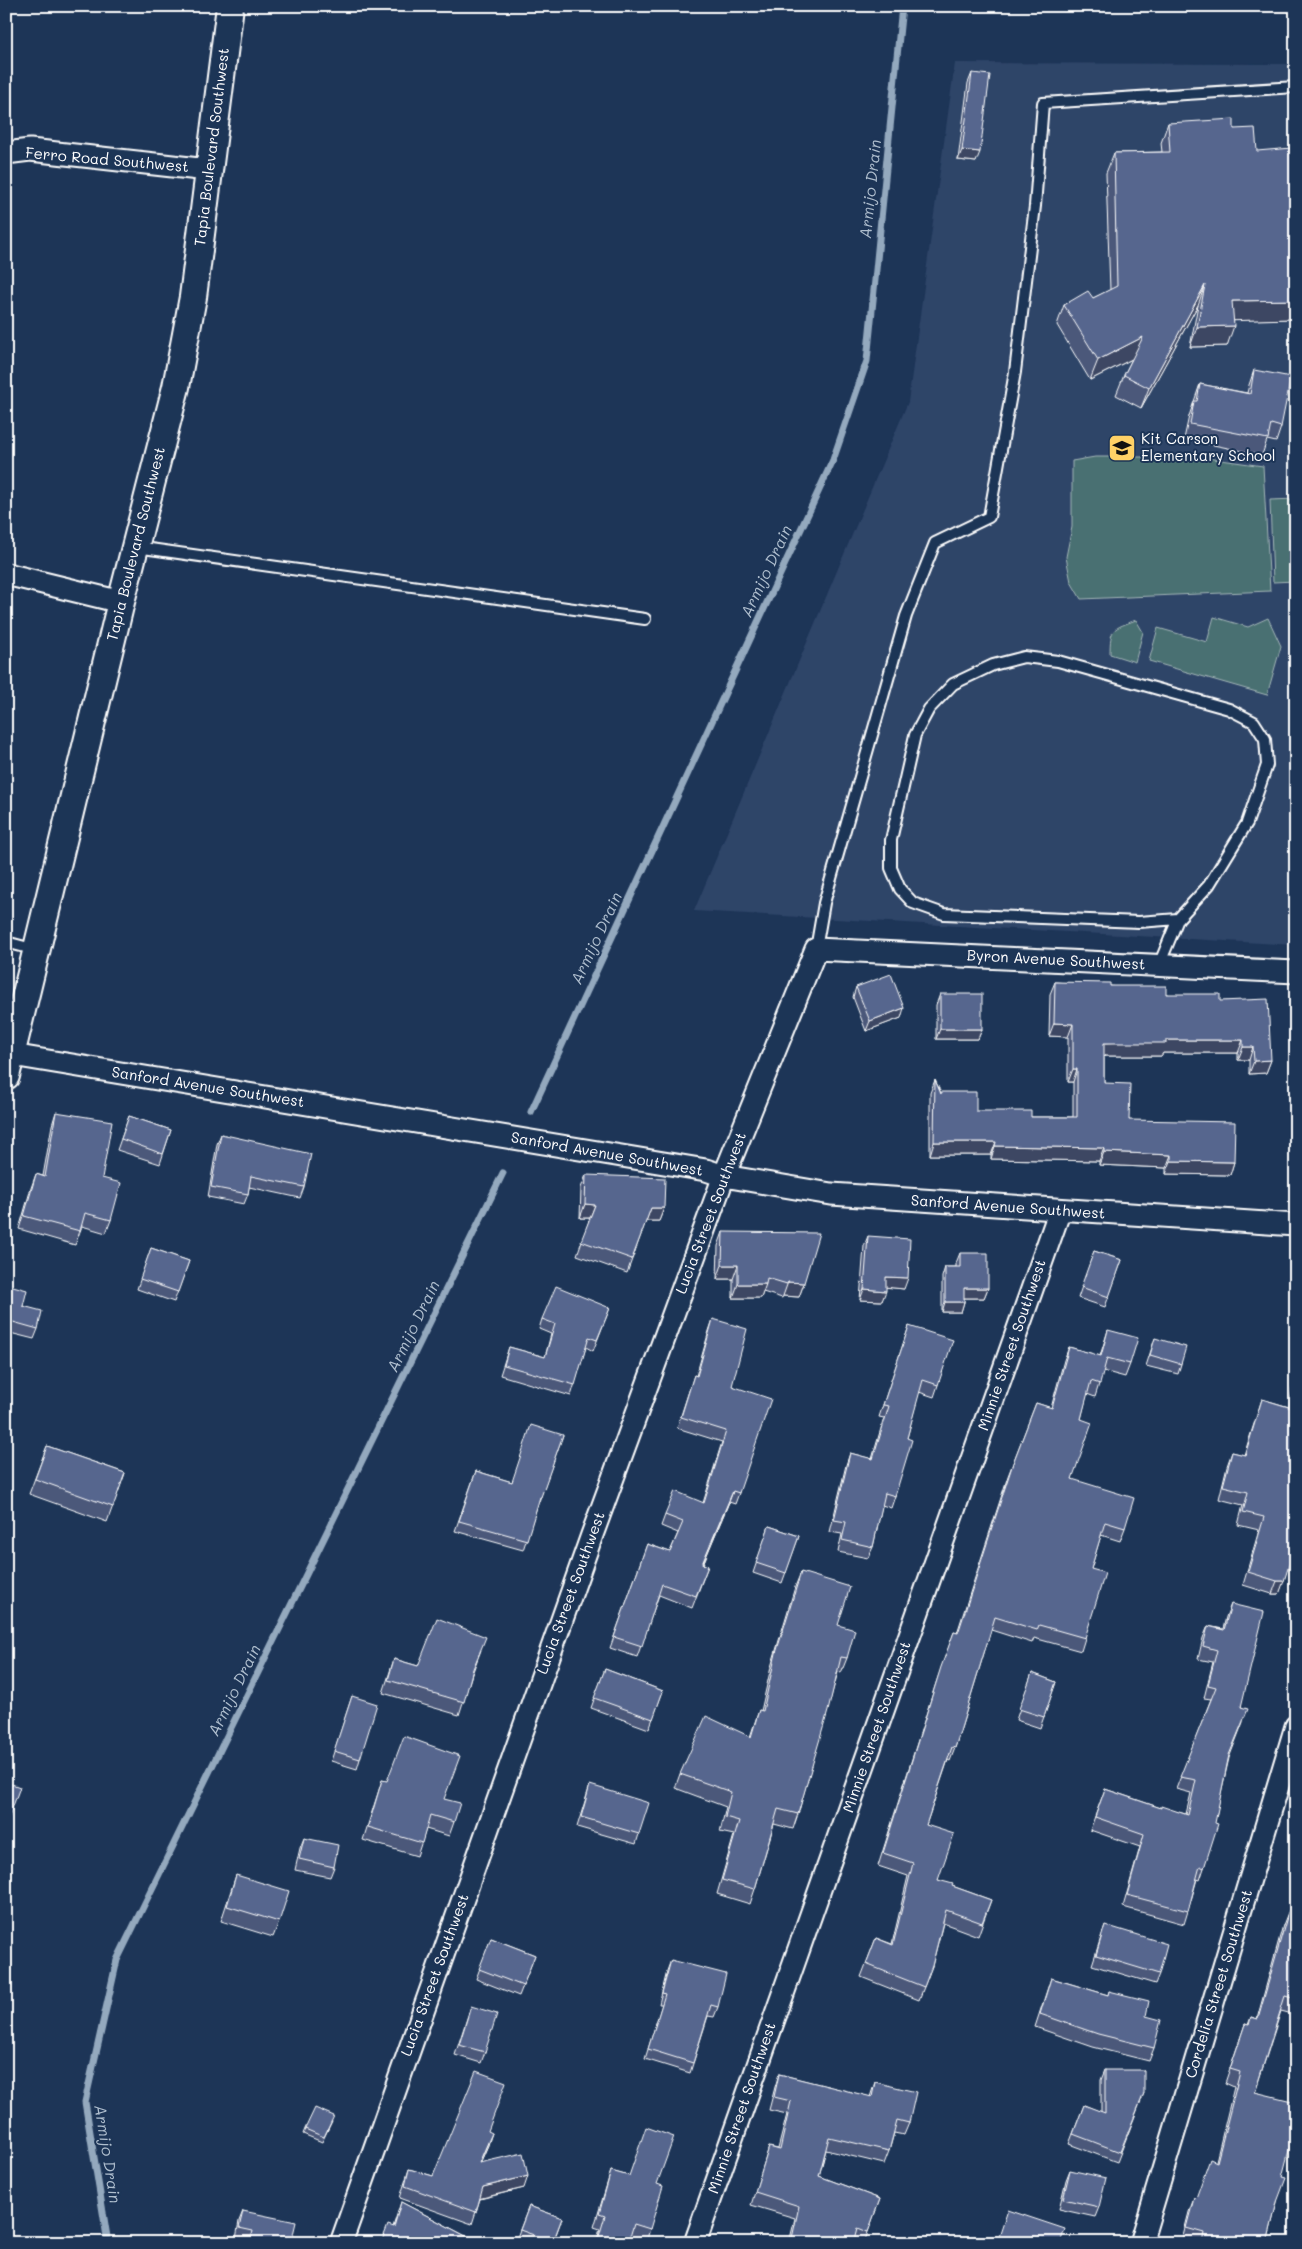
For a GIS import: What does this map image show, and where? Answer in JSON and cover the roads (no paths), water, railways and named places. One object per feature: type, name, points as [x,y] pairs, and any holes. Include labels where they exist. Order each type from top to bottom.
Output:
[{"type":"street","name":"Tapia Boulevard Southwest","points":[[9,1066],[120,602],[176,387],[193,297],[230,6]]},
{"type":"street","name":"Ferro Road Southwest","points":[[6,153],[30,150],[208,170]]},
{"type":"street","points":[[6,574],[120,602]]},
{"type":"street","name":"Byron Avenue Southwest","points":[[816,949],[1296,972]]},
{"type":"street","name":"Lucia Street Southwest","points":[[341,2243],[588,1544],[724,1176],[816,949]]},
{"type":"street","name":"Sanford Avenue Southwest","points":[[9,1066],[706,1170],[724,1176],[831,1194],[1296,1225]]},
{"type":"street","name":"Minnie Street Southwest","points":[[695,2243],[1060,1210]]},
{"type":"street","name":"Cordelia Street Southwest","points":[[1141,2243],[1296,1726]]},
{"type":"lane","points":[[816,949],[824,902],[909,606],[935,543],[989,517],[1014,372],[1035,206],[1042,103],[1296,87]]},
{"type":"lane","points":[[135,546],[646,619]]},
{"type":"lane","points":[[1159,965],[1178,919],[1209,885],[1247,824],[1266,765],[1265,739],[1254,722],[1230,708],[1058,661],[1024,657],[993,665],[952,684],[929,709],[915,735],[891,840],[891,868],[900,889],[913,903],[944,914],[1139,922],[1178,919]]},
{"type":"lane","points":[[6,942],[37,950]]},
{"type":"waterway","name":"Armijo Drain","points":[[531,1112],[833,460],[867,361],[902,6]]},
{"type":"waterway","name":"Armijo Drain","points":[[108,2243],[85,2102],[117,1960],[503,1173]]},
{"type":"place","name":"Kit Carson Elementary School","points":[[1122,448]]}]
